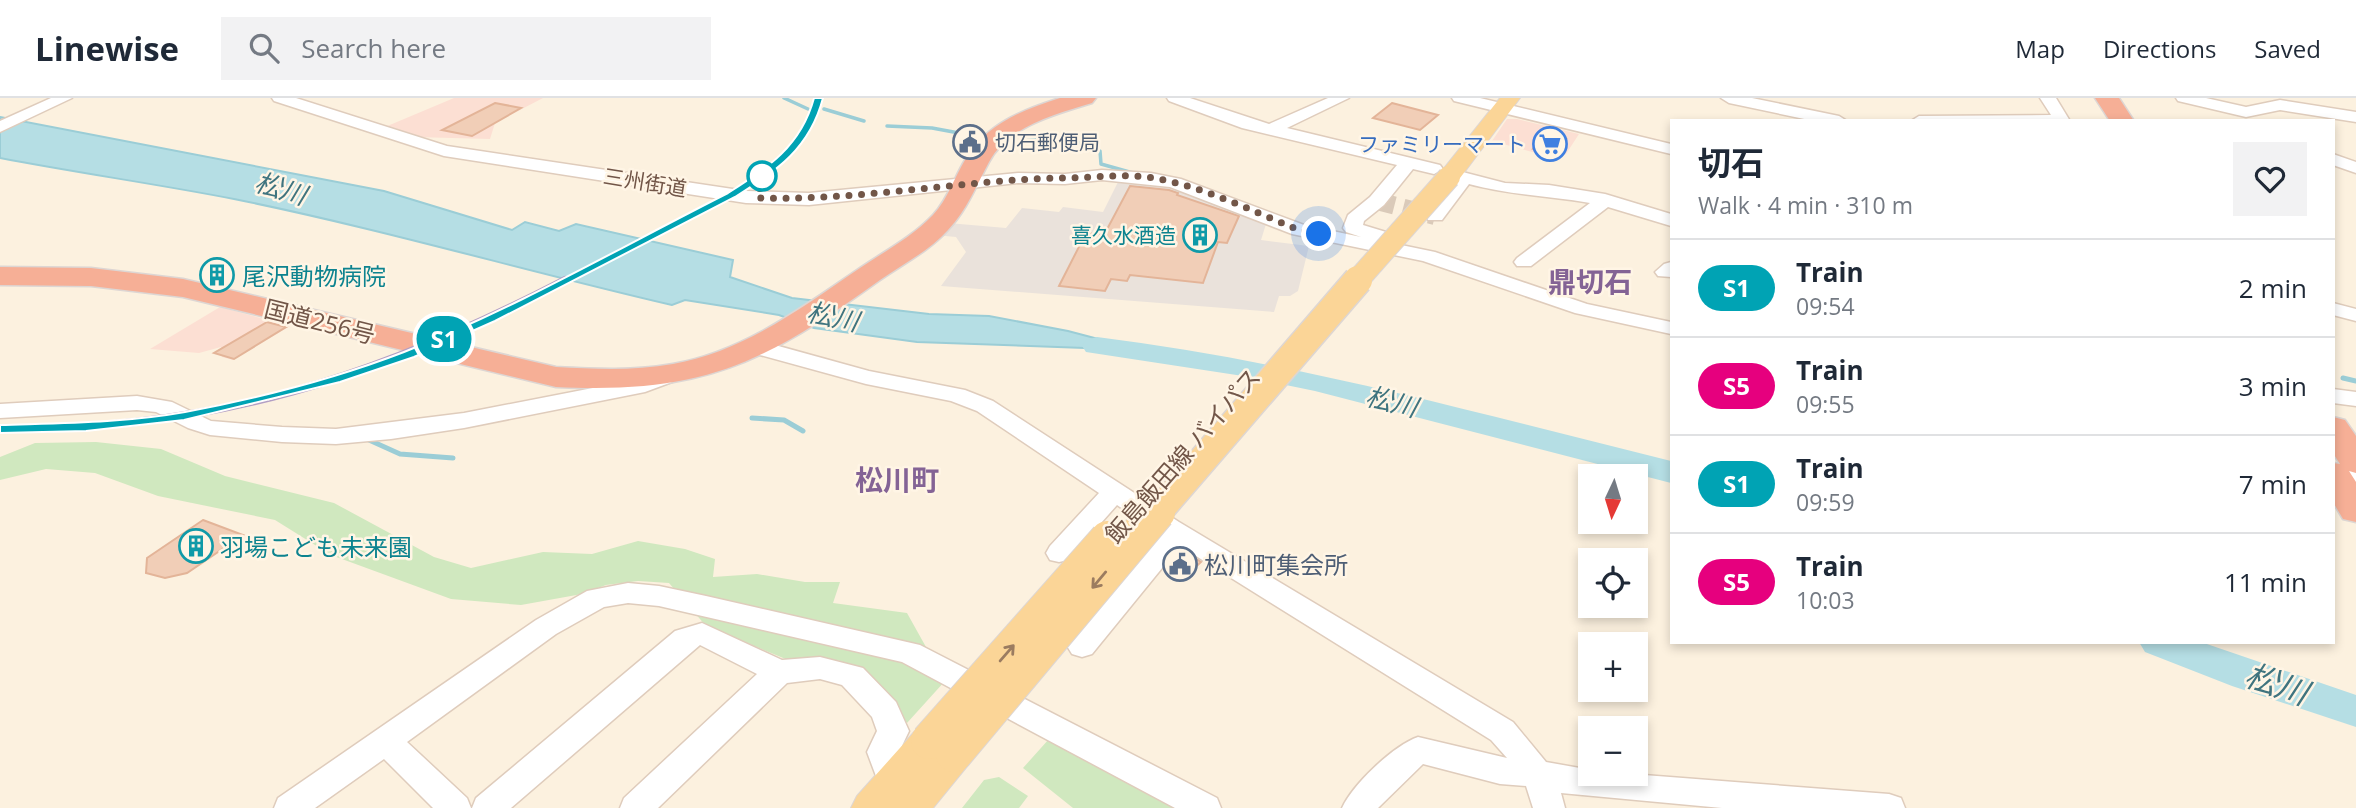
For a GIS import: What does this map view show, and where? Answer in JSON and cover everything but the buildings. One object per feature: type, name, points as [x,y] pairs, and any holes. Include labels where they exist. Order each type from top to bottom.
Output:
[{"type":"highway","name":"国道256号","points":[[0,276],[91,277],[183,288],[556,377],[611,379],[673,374],[712,364],[766,342],[862,280],[934,229],[952,209],[984,148],[1006,130],[1038,114],[1084,98]]},
{"type":"highway","points":[[2088,98],[2101,119]]},
{"type":"highway","points":[[2107,98],[2121,119]]},
{"type":"highway","points":[[2335,430],[2356,462]]},
{"type":"highway","points":[[2335,475],[2356,510]]},
{"type":"main road","name":"飯島飯田線 バイパス","points":[[891,800],[942,747],[1256,396],[1496,102]]},
{"type":"street","name":"三州街道","points":[[280,98],[444,150],[731,195],[809,199],[965,183],[1102,175],[1151,178],[1175,183],[1299,230],[1407,251]]},
{"type":"street","points":[[1175,98],[1227,118],[1270,130],[1505,188],[1549,190],[1605,200],[1670,220]]},
{"type":"street","points":[[1270,130],[1341,98]]},
{"type":"street","points":[[1461,98],[1496,102],[1670,149]]},
{"type":"street","points":[[1729,98],[1829,119]]},
{"type":"street","points":[[2048,98],[2061,119]]},
{"type":"street","points":[[2170,98],[2226,119]]},
{"type":"street","points":[[2185,98],[2246,112],[2280,105],[2356,117]]},
{"type":"street","points":[[0,127],[58,101]]},
{"type":"street","points":[[2335,160],[2356,168]]},
{"type":"street","points":[[1435,216],[1440,172]]},
{"type":"street","points":[[1440,172],[1377,201],[1355,219],[1353,225],[1405,245],[1407,251],[1582,309],[1670,328]]},
{"type":"street","points":[[1524,262],[1605,200]]},
{"type":"street","points":[[2335,310],[2356,315]]},
{"type":"street","points":[[766,342],[836,369],[957,396],[985,407],[1177,532],[1502,730],[1531,762],[1549,808]]},
{"type":"street","points":[[0,411],[122,403],[160,406],[178,412],[197,426],[210,428],[309,436],[346,435],[464,419],[645,385],[673,374]]},
{"type":"street","points":[[2335,396],[2356,400]]},
{"type":"street","points":[[2335,473],[2356,481]]},
{"type":"street","points":[[1059,553],[1115,491]]},
{"type":"street","points":[[1082,646],[1177,532]]},
{"type":"street","points":[[290,808],[571,611],[597,598],[628,593],[706,606],[911,653],[1054,726],[1205,808]]},
{"type":"street","points":[[488,808],[694,634],[702,634],[779,672],[820,668],[852,676],[885,711],[893,731],[883,752],[891,800]]},
{"type":"street","points":[[636,808],[779,672]]},
{"type":"street","points":[[385,740],[455,808]]},
{"type":"street","points":[[1358,808],[1376,787],[1418,750],[1500,771],[1537,773],[1570,782],[1889,808]]},
{"type":"shaded area","points":[[454,98],[543,98],[495,123],[490,139],[414,137],[385,127]]},
{"type":"shaded area","points":[[1507,119],[1579,134],[1566,154],[1554,158],[1492,141]]},
{"type":"shaded area","points":[[1120,178],[1168,184],[1266,224],[1261,240],[1309,246],[1298,291],[1290,296],[1279,296],[1274,312],[941,286],[966,252],[956,237],[935,235],[948,223],[1006,228],[1022,208],[1059,212],[1063,207],[1103,212]]},
{"type":"shaded area","points":[[220,307],[290,326],[233,360],[222,357],[221,347],[199,353],[150,349]]},
{"type":"green space","points":[[96,442],[161,449],[225,476],[334,503],[434,557],[471,568],[543,552],[592,554],[638,541],[685,549],[715,559],[713,577],[757,574],[805,582],[840,582],[833,603],[907,613],[945,681],[907,723],[875,680],[838,660],[788,660],[706,626],[669,583],[638,581],[606,585],[582,594],[521,605],[451,599],[331,555],[275,520],[158,496],[95,473],[46,469],[0,480],[0,457],[35,443]]},
{"type":"green space","points":[[1049,739],[1183,808],[1073,808],[1023,768]]},
{"type":"green space","points":[[999,777],[1028,796],[1019,808],[962,808],[984,780]]},
{"type":"water","points":[[0,117],[384,191],[512,230],[525,222],[559,231],[576,224],[733,260],[730,277],[792,298],[929,314],[989,316],[1068,331],[1140,350],[917,342],[814,328],[779,315],[685,300],[672,305],[289,211],[0,158]]},
{"type":"waterway","points":[[784,98],[808,109]]},
{"type":"waterway","points":[[824,109],[864,121]]},
{"type":"waterway","points":[[887,126],[932,128],[975,136]]},
{"type":"waterway","points":[[1012,135],[1075,141],[1100,151],[1101,164],[1133,173]]},
{"type":"waterway","name":"松川","points":[[1097,346],[1243,367],[1315,382],[1670,472]]},
{"type":"waterway","points":[[2343,378],[2356,381]]},
{"type":"waterway","points":[[752,418],[784,420],[803,431]]},
{"type":"waterway","points":[[369,440],[400,454],[453,458]]},
{"type":"waterway","name":"松川","points":[[2164,644],[2246,675],[2356,711]]},
{"type":"tunnel","points":[[1377,201],[1435,216]]},
{"type":"railway","points":[[562,282],[731,195],[760,176],[797,143],[814,115],[818,98]]},
{"type":"railway","points":[[0,429],[78,427],[152,420],[223,408],[292,392],[428,344],[565,280]]},
{"type":"train","name":"S1","points":[[0,429],[86,427],[184,416],[336,380],[409,354],[491,318],[667,229],[762,176],[797,146],[813,118],[818,98]]},
{"type":"place","name":"切石郵便局","points":[[970,142]]},
{"type":"place","name":"ファミリーマート","points":[[1550,144]]},
{"type":"place","name":"喜久水酒造","points":[[1200,235]]},
{"type":"place","name":"尾沢動物病院","points":[[217,275]]},
{"type":"place","name":"羽場こども未来園","points":[[196,546]]},
{"type":"place","name":"松川町集会所","points":[[1180,564]]},
{"type":"district","name":"鼎切石","points":[[1590,281]]},
{"type":"district","name":"松川町","points":[[897,479]]},
{"type":"route","points":[[762,176],[758,198],[797,199],[1018,178],[1119,175],[1151,178],[1175,183],[1299,230],[1319,234]]}]
